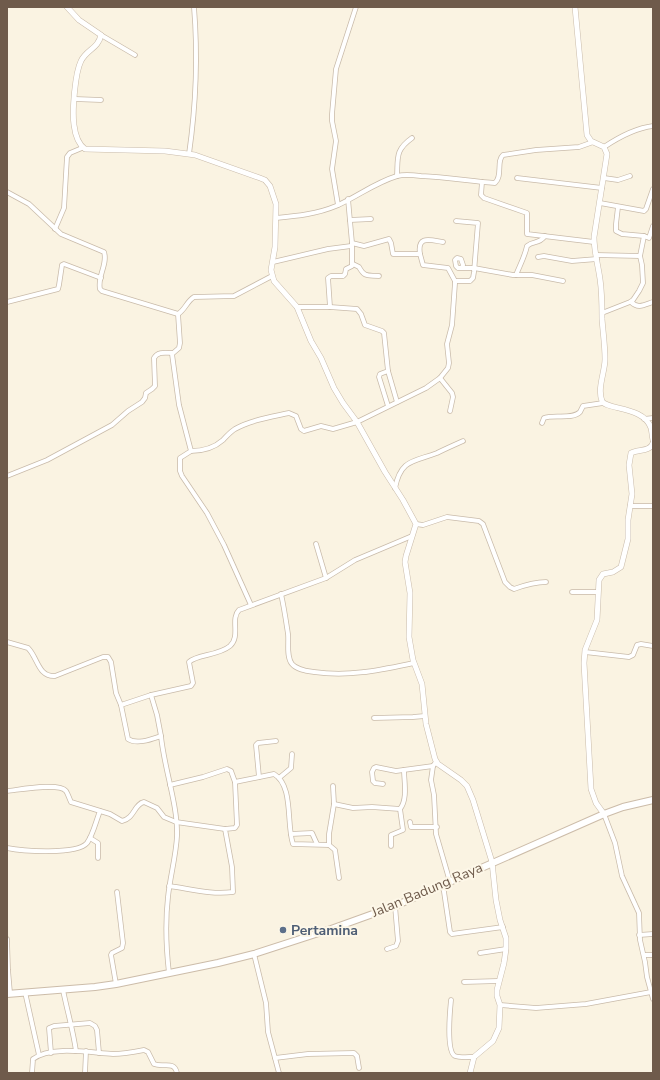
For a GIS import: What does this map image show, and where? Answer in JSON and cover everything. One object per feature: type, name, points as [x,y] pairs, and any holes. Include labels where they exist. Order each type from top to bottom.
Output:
[{"type":"main road","name":"Jalan Badung Raya","points":[[9,994],[116,984],[254,954],[395,906],[604,814],[623,807],[653,800]]},
{"type":"street","points":[[67,7],[79,20],[135,55]]},
{"type":"street","points":[[189,154],[197,82],[194,7]]},
{"type":"street","points":[[338,205],[332,169],[336,141],[332,121],[336,69],[356,7]]},
{"type":"street","points":[[575,7],[587,135],[589,140],[604,147],[607,154],[594,242],[601,286],[605,360],[601,388],[603,403]]},
{"type":"street","points":[[82,148],[75,133],[74,124],[78,71],[81,61],[97,45],[101,34]]},
{"type":"street","points":[[75,99],[101,100]]},
{"type":"street","points":[[604,147],[623,136],[642,128],[653,126]]},
{"type":"street","points":[[397,176],[398,154],[402,147],[412,138]]},
{"type":"street","points":[[276,218],[323,211],[338,205],[367,188],[397,176],[414,175],[445,177],[495,183],[497,181],[500,158],[504,155],[536,150],[579,147],[593,142]]},
{"type":"street","points":[[56,229],[64,208],[67,157],[70,153],[82,148],[85,150],[165,151],[189,154],[202,157],[265,180],[270,186],[273,191],[276,204],[275,247],[271,270],[272,276],[278,286],[297,307],[329,378],[343,403],[357,422],[416,524],[405,562],[410,592],[408,637],[410,651],[422,684],[425,716],[435,759],[431,780],[434,795],[437,837],[450,882]]},
{"type":"street","points":[[604,178],[618,180],[630,176]]},
{"type":"street","points":[[517,178],[602,188]]},
{"type":"street","points":[[482,182],[482,196],[525,211],[527,216],[527,234],[594,242]]},
{"type":"street","points":[[600,203],[644,211],[646,210],[653,190]]},
{"type":"street","points":[[7,192],[29,204],[61,234],[104,252],[105,258],[99,287],[102,291],[178,314]]},
{"type":"street","points":[[330,307],[328,278],[331,276],[343,276],[346,269],[352,266],[348,199]]},
{"type":"street","points":[[618,207],[616,231],[622,234],[651,238],[653,226]]},
{"type":"street","points":[[350,220],[371,219]]},
{"type":"street","points":[[455,281],[470,281],[473,278],[478,223],[456,221]]},
{"type":"street","points":[[516,275],[520,263],[525,256],[527,246],[540,242],[544,236]]},
{"type":"street","points":[[602,312],[631,302],[637,295],[643,283],[640,256],[644,236]]},
{"type":"street","points":[[273,262],[328,248],[351,245],[364,246],[387,239],[390,241],[394,255],[420,254]]},
{"type":"street","points":[[251,605],[220,538],[207,514],[186,484],[180,471],[180,458],[191,451],[202,451],[212,447],[219,443],[227,434],[242,426],[285,414],[292,414],[296,416],[301,429],[304,431],[321,426],[333,429],[357,422],[426,388],[440,378],[448,368],[449,363],[447,344],[452,325],[455,281],[448,268],[423,265],[420,254],[420,245],[425,240],[443,242]]},
{"type":"street","points":[[538,257],[544,256],[572,261],[596,257],[640,256]]},
{"type":"street","points":[[7,302],[58,289],[60,285],[62,265],[64,264],[101,278]]},
{"type":"street","points":[[352,264],[359,267],[364,274],[379,276]]},
{"type":"street","points":[[462,268],[474,268],[516,275],[532,275],[562,281]]},
{"type":"street","points":[[178,314],[194,297],[234,296],[272,276]]},
{"type":"street","points":[[631,302],[639,307],[653,302]]},
{"type":"street","points":[[297,307],[357,309],[361,314],[365,325],[382,331],[384,333],[388,371],[397,402]]},
{"type":"street","points":[[7,476],[47,460],[104,430],[142,402],[146,393],[155,386],[154,358],[156,355],[158,353],[172,353],[179,348],[178,314]]},
{"type":"street","points":[[172,353],[179,405],[191,451]]},
{"type":"street","points":[[388,371],[380,374],[379,377],[388,406]]},
{"type":"street","points":[[440,378],[452,393],[453,397],[450,411]]},
{"type":"street","points":[[542,423],[544,418],[548,416],[559,417],[574,415],[580,413],[583,406],[603,403],[608,406],[634,412],[649,423],[651,428],[653,442],[652,446],[649,449],[631,453],[629,459],[632,494],[628,520],[628,539],[623,564],[617,570],[603,574],[599,580],[597,620],[585,652],[584,662],[592,789],[596,803],[604,814],[615,843],[622,876],[639,913],[639,935],[653,999]]},
{"type":"street","points":[[644,419],[653,418]]},
{"type":"street","points":[[395,489],[397,477],[408,463],[463,441]]},
{"type":"street","points":[[630,506],[653,506]]},
{"type":"street","points":[[416,524],[423,525],[448,517],[479,521],[483,524],[505,582],[508,586],[514,589],[521,586],[530,585],[533,582],[546,582]]},
{"type":"street","points":[[121,705],[151,695],[191,686],[193,683],[189,662],[195,658],[217,653],[231,645],[235,638],[237,613],[243,608],[326,578],[360,558],[412,536]]},
{"type":"street","points":[[316,544],[326,578]]},
{"type":"street","points":[[572,592],[598,592]]},
{"type":"street","points":[[281,594],[288,633],[289,660],[297,668],[305,671],[329,674],[354,674],[414,663]]},
{"type":"street","points":[[7,642],[28,648],[43,673],[49,676],[55,676],[103,657],[108,657],[111,662],[116,693],[121,705],[127,737],[130,741],[144,741],[161,736]]},
{"type":"street","points":[[585,652],[629,657],[633,655],[637,645],[641,644],[653,646]]},
{"type":"street","points":[[151,695],[161,736],[176,822],[177,836],[165,921],[165,942],[169,973]]},
{"type":"street","points":[[374,718],[425,716]]},
{"type":"street","points":[[258,777],[256,745],[258,743],[276,741]]},
{"type":"street","points":[[279,778],[290,768],[292,754]]},
{"type":"street","points":[[384,784],[375,783],[373,781],[372,772],[374,768],[404,770],[435,764],[461,780],[468,789],[483,830],[492,862],[496,900],[506,938],[506,949],[498,981],[497,996],[500,1005],[498,1032],[493,1041],[474,1057],[470,1073]]},
{"type":"street","points":[[7,791],[44,787],[62,788],[66,790],[72,802],[110,814],[118,819],[125,820],[131,817],[139,804],[144,802],[157,808],[164,817],[176,822],[225,829],[235,828],[237,825],[235,782],[231,772],[227,769],[203,777],[170,785]]},
{"type":"street","points":[[391,846],[391,835],[402,830],[400,809],[403,805],[405,794],[404,770]]},
{"type":"street","points":[[235,782],[270,774],[274,774],[279,778],[286,790],[292,842],[294,844],[316,844],[321,846],[329,845],[336,850],[339,878]]},
{"type":"street","points":[[329,845],[329,834],[334,804],[333,786]]},
{"type":"street","points":[[334,804],[353,808],[372,807],[400,809]]},
{"type":"street","points":[[7,848],[52,852],[82,846],[90,838],[100,811]]},
{"type":"street","points":[[410,822],[411,827],[437,827]]},
{"type":"street","points":[[169,886],[202,892],[233,892],[232,867],[225,829]]},
{"type":"street","points":[[291,834],[312,833],[316,844]]},
{"type":"street","points":[[90,838],[98,843],[98,858]]},
{"type":"street","points":[[443,885],[450,932],[452,934],[503,926]]},
{"type":"street","points":[[116,984],[111,955],[122,948],[123,943],[117,892]]},
{"type":"street","points":[[387,949],[396,946],[398,941],[395,906]]},
{"type":"street","points":[[639,935],[653,934]]},
{"type":"street","points":[[7,940],[9,994]]},
{"type":"street","points":[[480,952],[506,949]]},
{"type":"street","points":[[254,954],[266,1003],[268,1028],[279,1073]]},
{"type":"street","points":[[644,955],[653,955]]},
{"type":"street","points":[[464,982],[498,981]]},
{"type":"street","points":[[64,990],[76,1051]]},
{"type":"street","points":[[25,992],[38,1056]]},
{"type":"street","points":[[500,1005],[536,1008],[586,1004],[651,992]]},
{"type":"street","points":[[451,1000],[450,1046],[452,1053],[454,1056],[474,1057]]},
{"type":"street","points":[[51,1053],[49,1028],[54,1026],[90,1023],[95,1026],[99,1053]]},
{"type":"street","points":[[32,1073],[33,1059],[38,1056],[51,1053],[76,1051],[117,1054],[147,1051],[154,1064],[158,1066],[170,1064],[174,1067],[177,1073]]},
{"type":"street","points":[[85,1073],[86,1051]]},
{"type":"street","points":[[275,1058],[308,1054],[354,1054],[357,1056],[359,1068]]},
{"type":"place","name":"Pertamina","points":[[283,930]]}]
